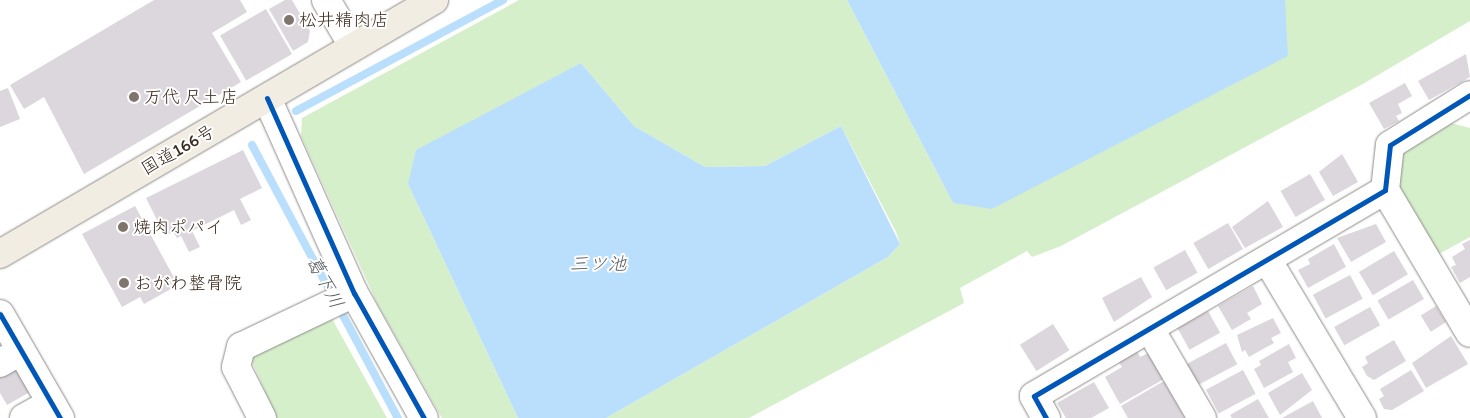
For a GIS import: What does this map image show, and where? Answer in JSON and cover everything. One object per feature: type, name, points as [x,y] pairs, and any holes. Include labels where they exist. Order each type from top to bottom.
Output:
[{"type":"highway","name":"国道166号","points":[[0,254],[267,98],[352,44],[434,0]]},
{"type":"street","points":[[326,0],[352,44]]},
{"type":"street","points":[[1470,95],[1390,145],[1385,190],[1470,333]]},
{"type":"street","points":[[267,98],[354,293],[424,418]]},
{"type":"street","points":[[1046,418],[1034,396],[1268,261],[1385,190]]},
{"type":"street","points":[[1268,261],[1362,418]]},
{"type":"street","points":[[262,418],[236,367],[241,347],[354,293]]},
{"type":"street","points":[[0,314],[11,358],[55,411],[24,418]]},
{"type":"street","points":[[1150,329],[1202,418]]},
{"type":"green space","points":[[519,0],[847,0],[953,203],[1285,0],[1470,0],[1470,21],[1361,85],[1061,246],[1032,257],[1027,251],[960,288],[964,303],[749,418],[606,418],[888,257],[900,244],[896,232],[841,126],[765,166],[705,167],[634,126],[581,63],[408,184],[518,418],[442,418],[377,303],[301,136],[302,118]]},
{"type":"green space","points":[[1451,123],[1470,128],[1470,237],[1437,255],[1392,178],[1400,152]]},
{"type":"green space","points":[[330,315],[387,418],[277,418],[249,355]]},
{"type":"water","points":[[847,0],[1285,0],[1288,56],[992,209],[953,203]]},
{"type":"water","name":"三ツ池","points":[[581,63],[634,126],[705,167],[765,166],[841,126],[900,244],[888,257],[606,418],[518,418],[408,184],[416,150]]},
{"type":"building","points":[[154,0],[240,0],[247,12],[212,33],[241,82],[84,174],[44,97],[24,109],[10,85]]},
{"type":"building","name":"松井精肉店","points":[[285,0],[292,0],[310,31],[308,42],[293,51],[269,9]]},
{"type":"building","points":[[266,9],[292,54],[246,81],[220,36]]},
{"type":"building","points":[[1466,54],[1470,77],[1429,100],[1418,81]]},
{"type":"building","points":[[1405,83],[1412,96],[1398,104],[1402,113],[1396,116],[1399,121],[1384,129],[1369,103]]},
{"type":"building","points":[[8,88],[20,119],[0,127],[0,91]]},
{"type":"building","points":[[243,150],[262,188],[240,199],[251,220],[241,225],[234,210],[192,231],[200,247],[189,252],[181,236],[177,238],[173,232],[165,236],[146,198]]},
{"type":"building","points":[[1342,154],[1358,182],[1333,196],[1319,172]]},
{"type":"building","points":[[1310,174],[1325,200],[1296,217],[1281,191]]},
{"type":"building","points":[[1268,201],[1283,227],[1245,248],[1232,227]]},
{"type":"building","points":[[135,206],[178,285],[144,304],[140,297],[122,307],[82,234]]},
{"type":"building","points":[[1228,223],[1243,249],[1208,269],[1193,243]]},
{"type":"building","points":[[1376,224],[1386,242],[1351,262],[1337,238]]},
{"type":"building","points":[[1470,240],[1470,277],[1460,283],[1451,267],[1456,265],[1452,257],[1465,249],[1462,244]]},
{"type":"building","points":[[1334,244],[1346,267],[1308,288],[1298,270],[1310,264],[1308,259]]},
{"type":"building","points":[[1185,250],[1198,273],[1166,290],[1154,267]]},
{"type":"building","points":[[1394,251],[1408,274],[1373,295],[1359,272]]},
{"type":"building","points":[[1350,275],[1363,299],[1326,319],[1313,295]]},
{"type":"building","points":[[1141,277],[1152,297],[1114,322],[1102,298]]},
{"type":"building","points":[[1413,280],[1424,299],[1388,320],[1377,300]]},
{"type":"building","points":[[1253,286],[1262,304],[1247,313],[1251,319],[1232,330],[1218,306]]},
{"type":"building","points":[[1436,306],[1446,322],[1431,332],[1421,316]]},
{"type":"building","points":[[1370,307],[1380,325],[1344,345],[1334,327]]},
{"type":"building","points":[[1208,311],[1220,333],[1190,350],[1177,328]]},
{"type":"building","points":[[1273,318],[1281,333],[1271,338],[1274,343],[1249,357],[1245,350],[1242,352],[1237,335]]},
{"type":"building","points":[[1053,324],[1069,350],[1036,371],[1020,345]]},
{"type":"building","points":[[1451,336],[1468,364],[1426,388],[1412,363]]},
{"type":"building","points":[[1394,340],[1406,361],[1374,380],[1367,376],[1362,367],[1368,363],[1365,357]]},
{"type":"building","points":[[1226,343],[1237,364],[1198,385],[1186,364]]},
{"type":"building","points":[[1289,344],[1296,358],[1288,362],[1293,372],[1264,388],[1254,369],[1261,365],[1259,361]]},
{"type":"building","points":[[1137,351],[1140,357],[1149,353],[1164,379],[1120,404],[1105,377],[1122,367],[1118,361]]},
{"type":"building","points":[[16,367],[30,392],[7,405],[0,393],[0,376]]},
{"type":"building","points":[[1243,370],[1256,394],[1219,414],[1206,390]]},
{"type":"building","points":[[1411,370],[1424,391],[1392,410],[1384,409],[1379,399],[1384,396],[1380,389]]},
{"type":"building","points":[[1302,373],[1312,390],[1280,415],[1268,393]]},
{"type":"building","points":[[1164,381],[1185,418],[1128,418],[1121,406]]},
{"type":"building","points":[[1094,382],[1109,408],[1091,418],[1066,418],[1057,403]]},
{"type":"building","points":[[1258,399],[1269,418],[1232,418],[1230,415]]},
{"type":"building","points":[[1313,401],[1322,418],[1282,418]]},
{"type":"waterway","name":"葛下川","points":[[296,111],[503,0]]},
{"type":"waterway","name":"葛下川","points":[[252,145],[398,418]]},
{"type":"cycle path","points":[[1046,418],[1034,396],[1385,190],[1390,145],[1470,95]]},
{"type":"cycle path","points":[[267,98],[354,293],[424,418]]},
{"type":"cycle path","points":[[0,314],[60,418]]},
{"type":"place","name":"松井精肉店","points":[[289,20]]},
{"type":"place","name":"万代 尺土店","points":[[134,97]]},
{"type":"place","name":"焼肉ポパイ","points":[[123,227]]},
{"type":"place","name":"おがわ整骨院","points":[[124,283]]}]
